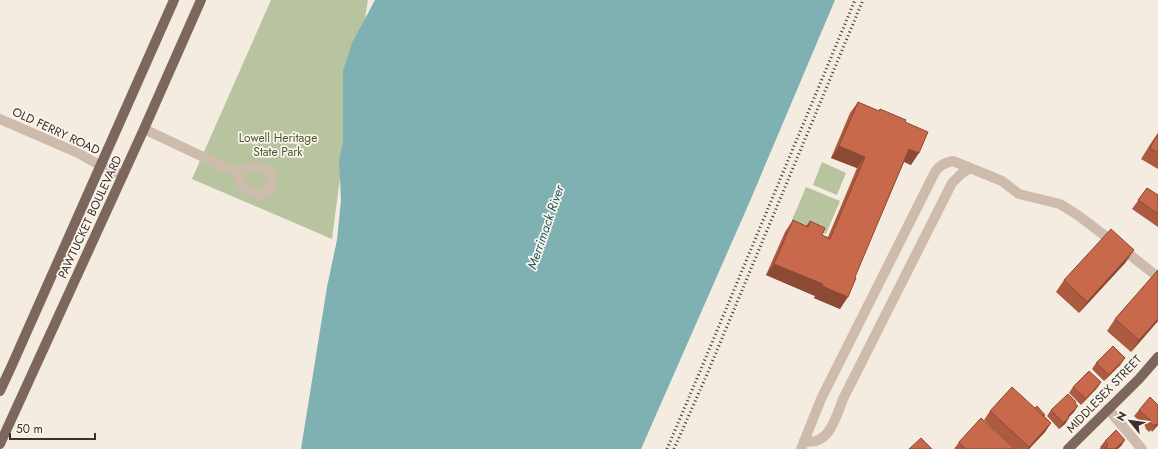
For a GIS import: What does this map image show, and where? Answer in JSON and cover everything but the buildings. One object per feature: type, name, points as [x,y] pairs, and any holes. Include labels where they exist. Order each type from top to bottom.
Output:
[{"type":"main road","name":"PAWTUCKET BOULEVARD","points":[[0,391],[174,0]]},
{"type":"main road","name":"PAWTUCKET BOULEVARD","points":[[0,444],[123,176],[201,0]]},
{"type":"main road","name":"MIDDLESEX STREET","points":[[1068,449],[1158,357]]},
{"type":"street","name":"OLD FERRY ROAD","points":[[0,119],[78,153],[123,176]]},
{"type":"street","points":[[144,129],[236,173]]},
{"type":"street","points":[[802,445],[821,399],[935,172],[945,162],[953,161],[1002,181],[1019,194],[1060,204],[1079,216],[1158,277]]},
{"type":"street","points":[[802,445],[819,440],[825,436],[831,428],[843,399],[952,183],[970,168]]},
{"type":"street","points":[[1108,409],[1142,449]]},
{"type":"green space","name":"Lowell Heritage State Park","points":[[271,0],[368,0],[343,155],[332,239],[192,179]]},
{"type":"green space","points":[[822,162],[846,173],[837,195],[813,185]]},
{"type":"green space","points":[[806,187],[840,201],[826,234],[792,220]]},
{"type":"water","name":"Merrimack River","points":[[375,0],[835,0],[750,201],[641,449],[301,449],[327,287],[337,240],[341,200],[339,161],[343,141],[343,71],[352,43]]},
{"type":"railway","points":[[667,449],[855,0]]},
{"type":"railway","points":[[674,449],[708,372],[863,0]]}]
